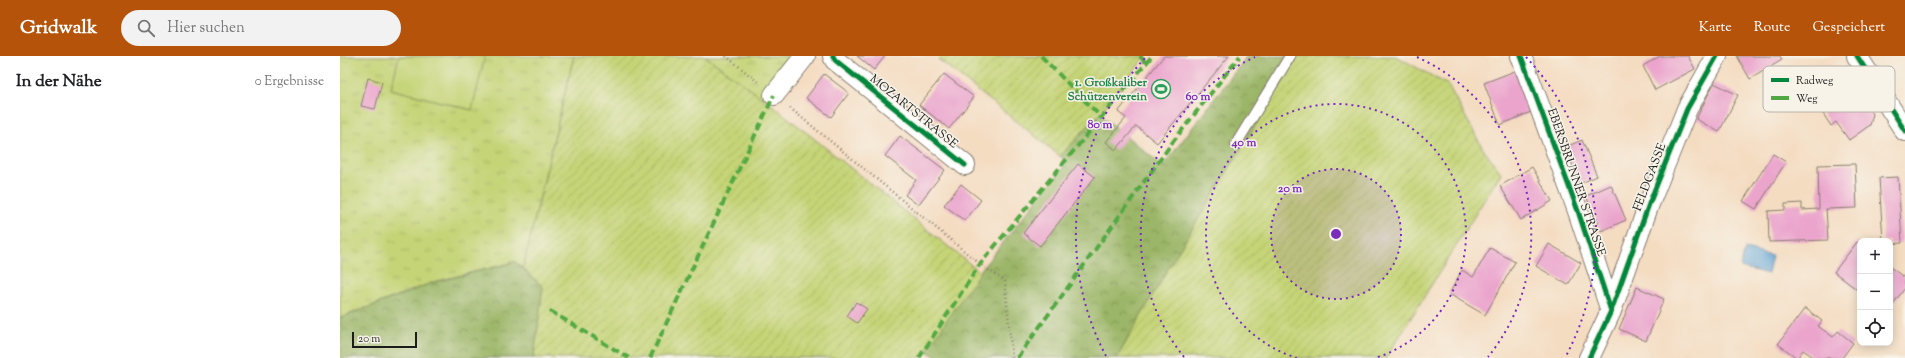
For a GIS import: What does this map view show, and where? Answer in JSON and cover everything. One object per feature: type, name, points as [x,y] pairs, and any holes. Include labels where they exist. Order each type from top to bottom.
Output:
[{"type":"street","points":[[774,95],[805,56]]},
{"type":"street","name":"MOZARTSTRASSE","points":[[832,56],[965,165]]},
{"type":"street","name":"EBERSBRUNNER STRASSE","points":[[1521,56],[1578,211],[1611,311]]},
{"type":"street","name":"FELDGASSE","points":[[1611,311],[1649,204],[1687,109],[1717,56]]},
{"type":"street","points":[[1857,56],[1863,66]]},
{"type":"street","points":[[1893,112],[1905,131]]},
{"type":"street","points":[[1589,358],[1611,311]]},
{"type":"lane","points":[[1236,144],[1290,56]]},
{"type":"path","points":[[726,56],[925,220],[1005,281],[1012,358]]},
{"type":"green space","points":[[340,56],[574,56],[523,268],[515,262],[434,282],[340,318]]},
{"type":"green space","points":[[399,56],[485,56],[472,110],[391,89]]},
{"type":"green space","points":[[574,56],[705,56],[776,108],[980,272],[921,358],[534,358],[543,287],[523,268]]},
{"type":"green space","points":[[705,56],[793,56],[763,99]]},
{"type":"green space","points":[[941,56],[1146,56],[1099,114],[1060,156],[938,59]]},
{"type":"green space","points":[[1247,56],[1298,56],[1169,267],[1117,358],[938,358],[925,350],[980,271],[1067,163],[1060,156],[1099,114],[1163,166]]},
{"type":"green space","points":[[1298,56],[1396,56],[1448,85],[1483,149],[1501,173],[1386,358],[1117,358],[1169,267]]},
{"type":"green space","points":[[515,262],[543,287],[534,358],[340,358],[340,318],[434,282]]},
{"type":"water","points":[[1745,249],[1772,256],[1768,274],[1740,267]]},
{"type":"building","points":[[857,56],[885,56],[874,70]]},
{"type":"building","points":[[1164,56],[1229,56],[1157,143],[1136,126],[1116,150],[1106,142],[1126,118],[1118,112]]},
{"type":"building","points":[[1660,56],[1688,56],[1695,69],[1655,90],[1643,66]]},
{"type":"building","points":[[1737,56],[1780,56],[1782,60],[1772,66],[1763,66],[1763,71],[1750,79]]},
{"type":"building","points":[[1515,71],[1531,112],[1500,125],[1484,83]]},
{"type":"building","points":[[824,74],[849,93],[831,117],[806,98]]},
{"type":"building","points":[[944,74],[974,97],[949,129],[919,105]]},
{"type":"building","points":[[368,78],[382,82],[375,109],[361,106]]},
{"type":"building","points":[[1714,83],[1738,95],[1719,132],[1696,119]]},
{"type":"building","points":[[1822,112],[1872,112],[1873,114],[1870,125],[1849,140],[1836,122],[1831,126]]},
{"type":"building","points":[[900,136],[945,170],[918,205],[905,195],[916,180],[885,156]]},
{"type":"building","points":[[1582,140],[1597,176],[1579,184],[1563,148]]},
{"type":"building","points":[[1773,154],[1786,162],[1756,209],[1743,201]]},
{"type":"building","points":[[1078,164],[1095,177],[1040,246],[1023,233]]},
{"type":"building","points":[[1855,164],[1857,208],[1826,209],[1828,240],[1769,242],[1768,211],[1785,210],[1785,204],[1802,203],[1802,210],[1819,209],[1818,165]]},
{"type":"building","points":[[1532,167],[1552,201],[1521,220],[1500,186]]},
{"type":"building","points":[[1898,177],[1902,243],[1893,244],[1893,238],[1883,238],[1879,178]]},
{"type":"building","points":[[961,184],[981,200],[965,221],[944,205]]},
{"type":"building","points":[[1611,185],[1626,220],[1601,231],[1586,196]]},
{"type":"building","points":[[1857,242],[1857,290],[1834,272]]},
{"type":"building","points":[[1549,244],[1581,263],[1568,285],[1536,266]]},
{"type":"building","points":[[1490,248],[1515,262],[1485,315],[1449,294],[1462,270],[1473,277]]},
{"type":"building","points":[[1893,269],[1905,278],[1905,288],[1893,304]]},
{"type":"building","points":[[1637,287],[1664,299],[1646,341],[1619,329]]},
{"type":"building","points":[[856,302],[867,309],[857,323],[847,316]]},
{"type":"building","points":[[1805,308],[1822,321],[1818,326],[1833,337],[1838,331],[1853,343],[1842,358],[1815,358],[1803,350],[1797,358],[1778,344]]},
{"type":"marked path","points":[[1041,56],[1101,117]]},
{"type":"marked path","points":[[1140,56],[1146,63]]},
{"type":"marked path","points":[[919,358],[980,264],[1152,56]]},
{"type":"marked path","points":[[1017,358],[1172,143],[1240,56]]},
{"type":"marked path","points":[[650,358],[774,95]]},
{"type":"marked path","points":[[550,311],[629,358]]},
{"type":"cycle path","points":[[833,56],[835,60],[965,165]]},
{"type":"cycle path","points":[[1521,56],[1578,211],[1611,311],[1589,358]]},
{"type":"cycle path","points":[[1611,311],[1649,204],[1687,109],[1717,56]]},
{"type":"cycle path","points":[[1857,56],[1863,66]]},
{"type":"cycle path","points":[[1893,112],[1905,131]]},
{"type":"place","name":"1. Großkaliber Schützenverein","points":[[1161,89]]}]
